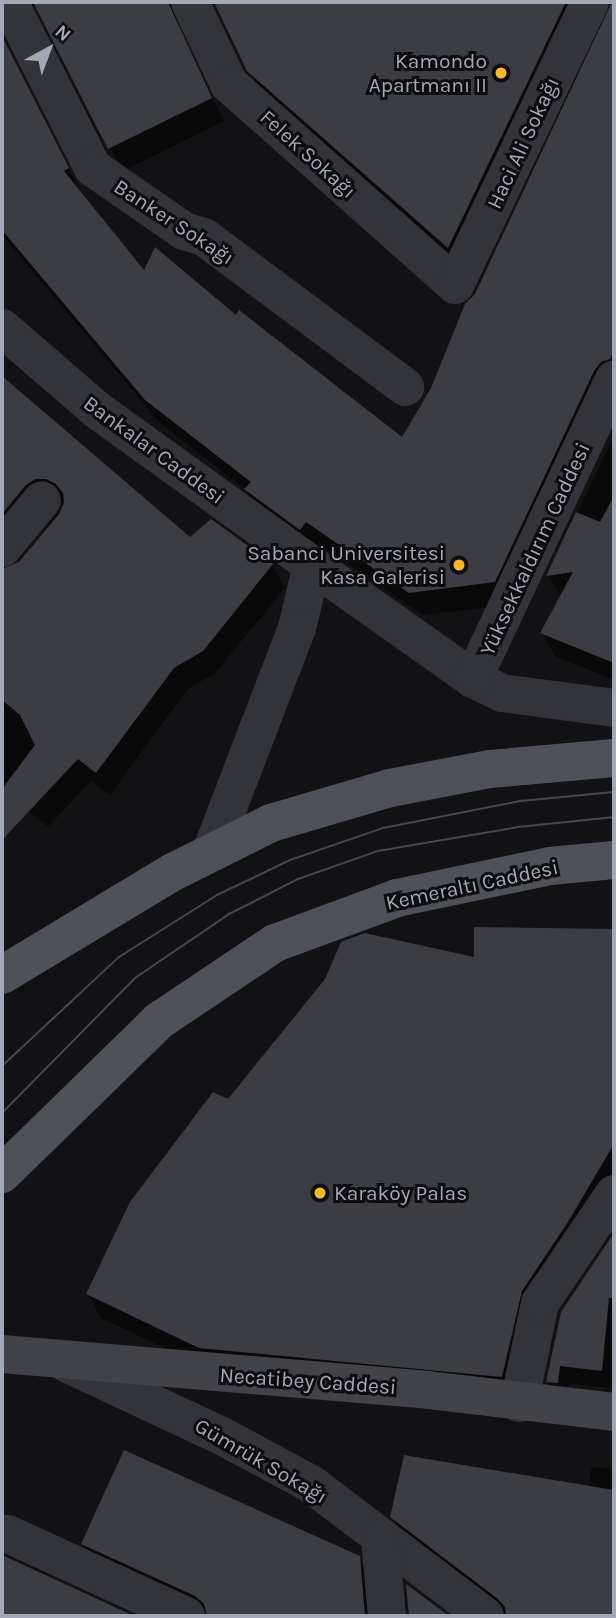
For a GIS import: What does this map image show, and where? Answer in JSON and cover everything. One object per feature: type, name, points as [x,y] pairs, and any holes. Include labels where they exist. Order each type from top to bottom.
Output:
[{"type":"main road","points":[[2,975],[212,850],[271,823],[390,788],[490,769],[614,758]]},
{"type":"main road","name":"Kemeraltı Caddesi","points":[[2,1174],[160,1020],[275,943],[397,898],[551,866],[614,860]]},
{"type":"main road","name":"Necatibey Caddesi","points":[[2,1354],[428,1390],[520,1403],[614,1412]]},
{"type":"street","name":"Banker Sokağı","points":[[9,2],[93,168],[184,231],[204,237],[405,387]]},
{"type":"street","name":"Felek Sokağı","points":[[190,2],[229,84],[455,285]]},
{"type":"street","name":"Haci Ali Sokağı","points":[[455,285],[590,2]]},
{"type":"street","name":"Bankalar Caddesi","points":[[2,328],[97,410],[473,680],[502,693],[614,708]]},
{"type":"street","name":"Yüksekkaldırım Caddesi","points":[[473,680],[614,380]]},
{"type":"street","points":[[2,548],[42,500]]},
{"type":"street","points":[[212,850],[297,628],[312,565]]},
{"type":"street","points":[[520,1403],[540,1303],[597,1214],[614,1194]]},
{"type":"street","name":"Gümrük Sokağı","points":[[54,1358],[97,1375],[300,1478],[485,1616]]},
{"type":"street","points":[[8,1534],[186,1616]]},
{"type":"street","points":[[380,1538],[387,1616]]},
{"type":"building","points":[[33,2],[168,2],[212,98],[108,149]]},
{"type":"building","points":[[214,2],[566,2],[448,248],[247,71]]},
{"type":"building","points":[[612,2],[614,350],[610,359],[601,362],[594,371],[495,582],[409,593],[306,522],[300,530],[244,489],[251,482],[145,400],[2,230],[2,36],[69,168],[64,171],[144,270],[155,247],[236,315],[239,310],[402,437],[431,388],[465,304],[475,294]]},
{"type":"building","points":[[2,376],[190,537],[211,519],[273,564],[203,651],[174,668],[96,773],[78,759],[2,840],[2,789],[35,745],[20,715],[2,700],[2,569],[19,562],[59,514],[64,503],[63,493],[56,484],[46,479],[35,479],[25,486],[2,514]]},
{"type":"building","points":[[614,496],[614,663],[540,633],[573,572],[546,576],[576,512],[600,522]]},
{"type":"building","points":[[474,927],[614,929],[614,1144],[568,1222],[522,1291],[502,1377],[199,1348],[86,1294],[130,1202],[213,1092],[228,1099],[325,979],[341,942],[365,933],[474,957]]},
{"type":"building","points":[[614,1233],[614,1298],[609,1298],[602,1371],[560,1366],[558,1383],[546,1382],[561,1312]]},
{"type":"building","points":[[124,1450],[360,1556],[365,1616],[207,1616],[204,1604],[195,1596],[81,1544]]},
{"type":"building","points":[[404,1455],[614,1490],[614,1616],[506,1616],[505,1607],[498,1599],[390,1517]]},
{"type":"building","points":[[2,1555],[134,1616],[2,1616]]},
{"type":"building","points":[[406,1584],[449,1616],[409,1616]]},
{"type":"tram line","points":[[2,1066],[119,957],[217,895],[290,860],[383,828],[521,801],[614,792]]},
{"type":"tram line","points":[[2,1113],[135,978],[229,914],[298,879],[378,851],[518,827],[614,817]]},
{"type":"place","name":"Kamondo Apartmanı II","points":[[501,73]]},
{"type":"place","name":"Sabanci Universitesi Kasa Galerisi","points":[[459,565]]},
{"type":"place","name":"Karaköy Palas","points":[[320,1193]]}]
